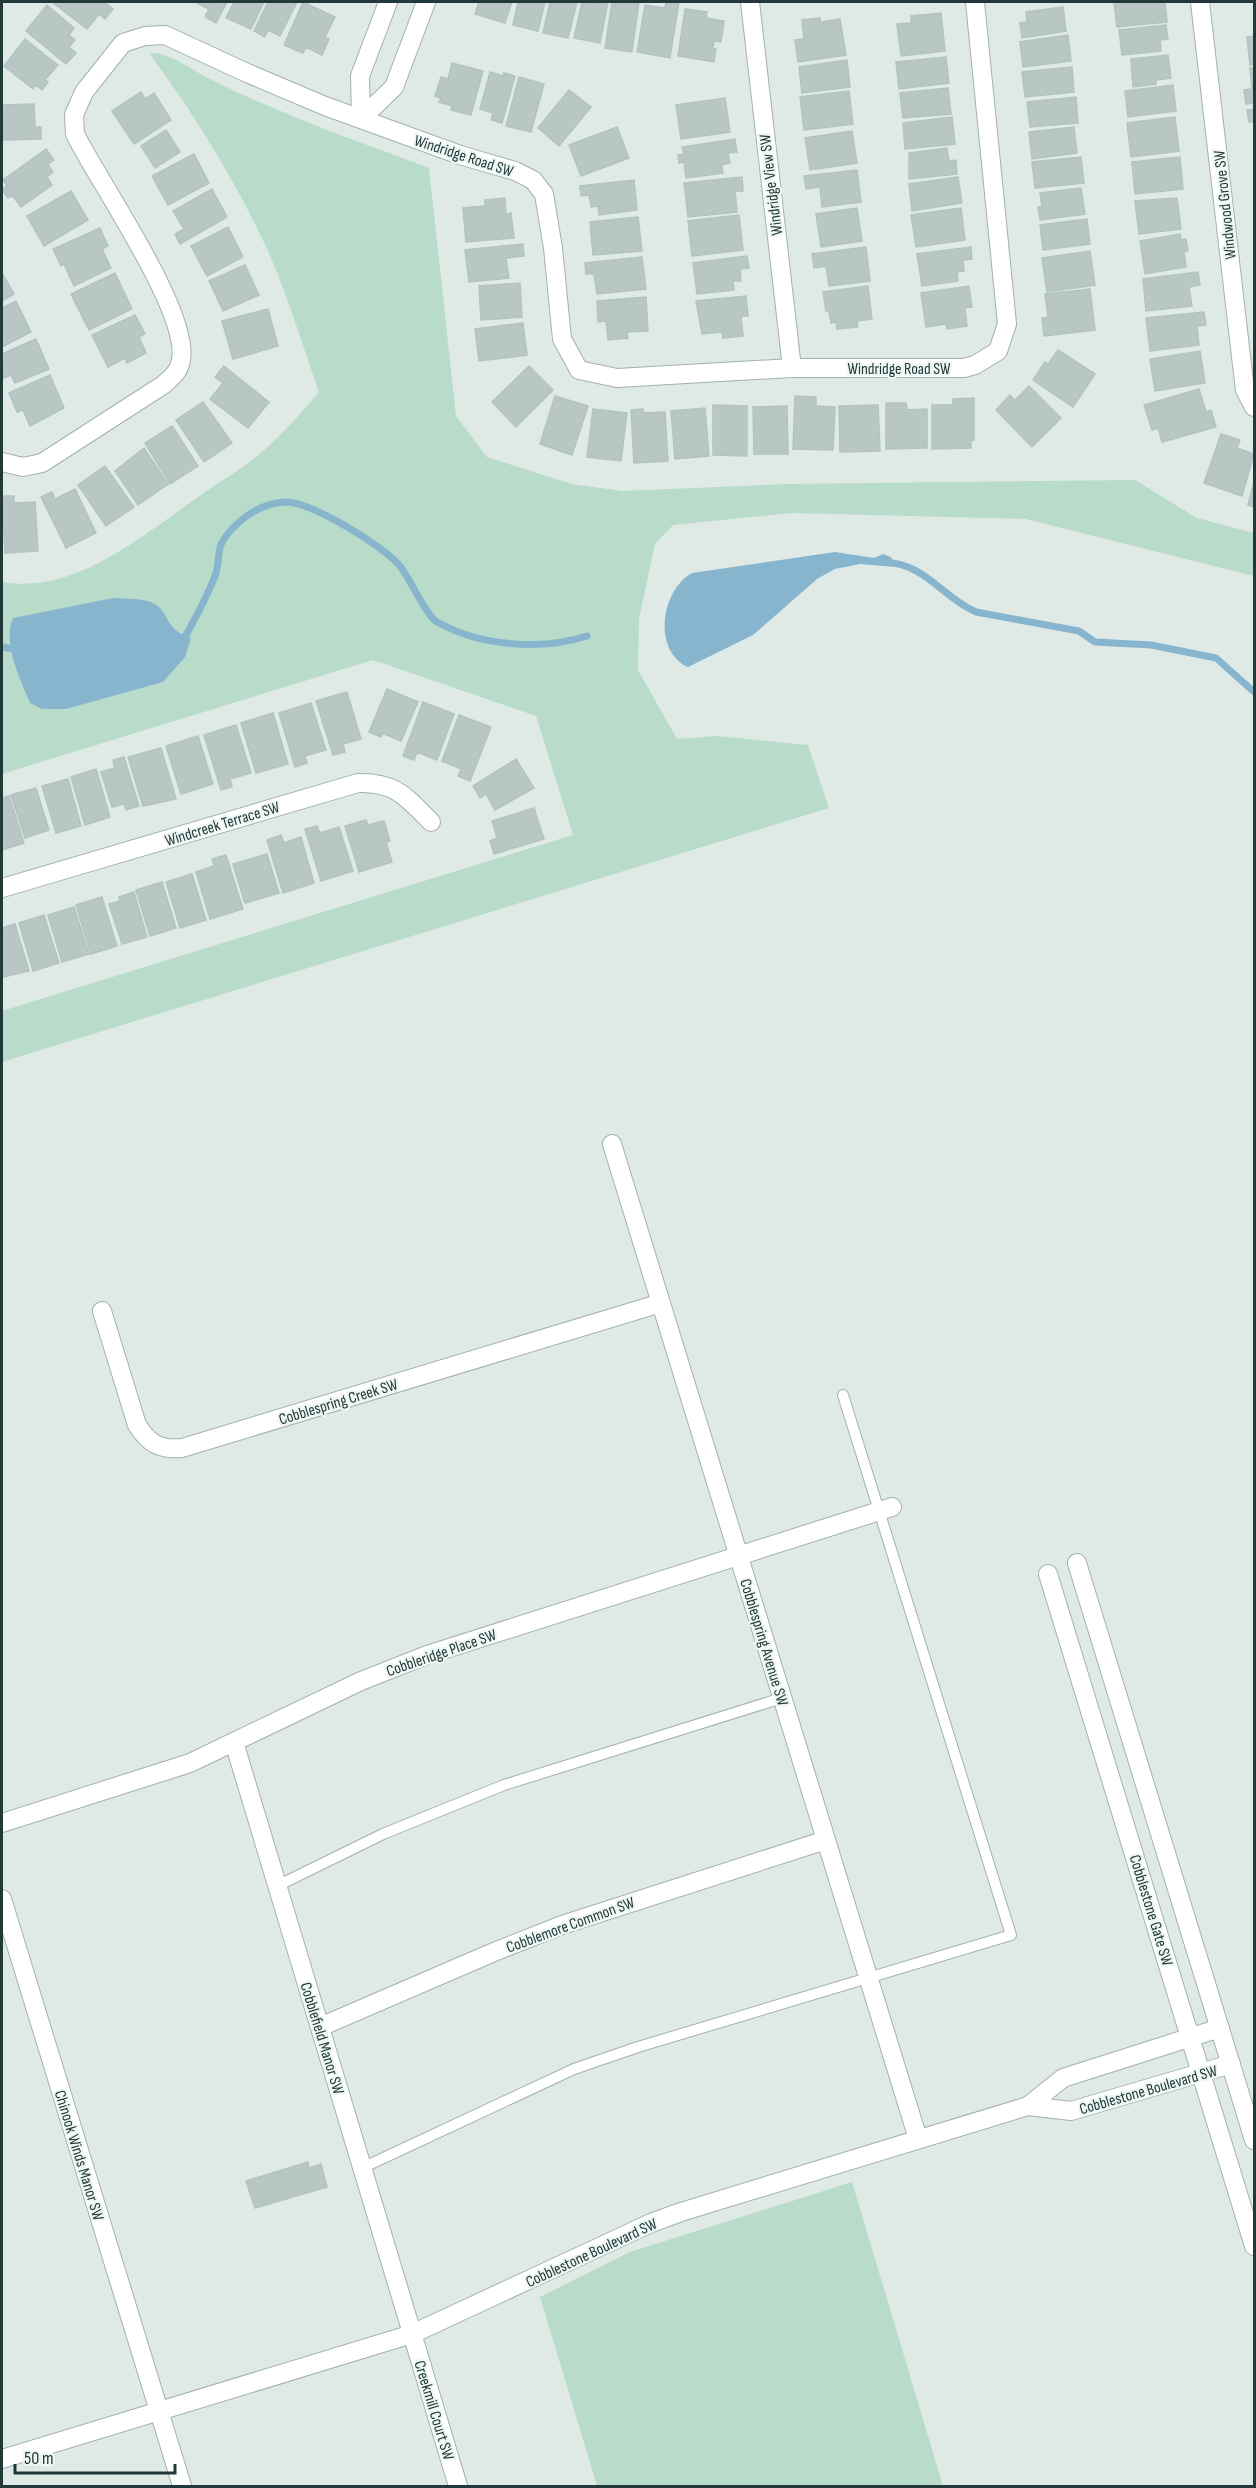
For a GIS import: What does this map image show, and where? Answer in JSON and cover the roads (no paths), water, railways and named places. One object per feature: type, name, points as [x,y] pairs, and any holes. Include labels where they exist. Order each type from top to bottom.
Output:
[{"type":"street","points":[[361,119],[360,76],[388,2]]},
{"type":"street","points":[[361,119],[394,87],[426,2]]},
{"type":"street","name":"Windridge View SW","points":[[750,2],[792,368]]},
{"type":"street","name":"Windridge Road SW","points":[[2,462],[23,467],[42,462],[164,385],[177,373],[182,358],[178,330],[161,289],[135,237],[75,134],[74,116],[84,93],[123,43],[145,36],[165,35],[247,74],[361,119],[460,155],[515,171],[533,180],[544,194],[553,248],[562,339],[579,370],[617,378],[792,368],[964,368],[975,365],[998,351],[1007,324],[975,2]]},
{"type":"street","name":"Windwood Grove SW","points":[[1200,2],[1245,390],[1254,407]]},
{"type":"street","name":"Windcreek Terrace SW","points":[[2,888],[358,783],[378,783],[402,794],[431,822]]},
{"type":"street","name":"Cobblespring Avenue SW","points":[[612,1144],[918,2139]]},
{"type":"street","name":"Cobblespring Creek SW","points":[[102,1311],[137,1425],[145,1436],[167,1449],[182,1448],[661,1303]]},
{"type":"street","name":"Cobbleridge Place SW","points":[[2,1823],[189,1763],[361,1681],[427,1654],[885,1509]]},
{"type":"street","name":"Cobblestone Gate SW","points":[[1077,1563],[1254,2140]]},
{"type":"street","name":"Cobblestone Gate SW","points":[[1048,1574],[1254,2246]]},
{"type":"street","name":"Cobblefield Manor SW","points":[[234,1742],[412,2334]]},
{"type":"street","name":"Cobblemore Common SW","points":[[320,2027],[562,1925],[826,1840]]},
{"type":"street","name":"Chinook Winds Manor SW","points":[[2,1899],[182,2487]]},
{"type":"street","name":"Cobblestone Boulevard SW","points":[[2,2459],[412,2334],[651,2223],[717,2200],[1028,2106],[1063,2078],[1220,2028]]},
{"type":"street","name":"Cobblestone Boulevard SW","points":[[1028,2106],[1071,2111],[1231,2064]]},
{"type":"street","name":"Creekmill Court SW","points":[[412,2334],[458,2487]]},
{"type":"lane","points":[[362,2168],[574,2069],[638,2047],[1011,1935],[885,1509],[843,1395]]},
{"type":"lane","points":[[277,1886],[383,1834],[504,1785],[782,1698]]},
{"type":"water","points":[[835,552],[874,558],[883,554],[891,557],[896,567],[860,564],[835,569],[817,579],[753,635],[688,667],[677,659],[669,648],[665,635],[668,606],[681,581],[692,573]]},
{"type":"water","points":[[113,598],[144,600],[158,606],[176,630],[191,638],[185,657],[163,682],[66,709],[42,709],[30,703],[17,672],[11,649],[10,628],[13,618]]},
{"type":"waterway","points":[[177,638],[185,637],[205,599],[215,576],[220,548],[225,537],[249,514],[270,505],[286,502],[312,509],[329,517],[379,548],[400,566],[433,619],[454,630],[510,644],[550,644],[587,636]]},
{"type":"waterway","points":[[884,562],[912,569],[976,612],[1079,631],[1095,642],[1151,645],[1216,658],[1254,692]]},
{"type":"waterway","points":[[2,647],[20,650]]}]
